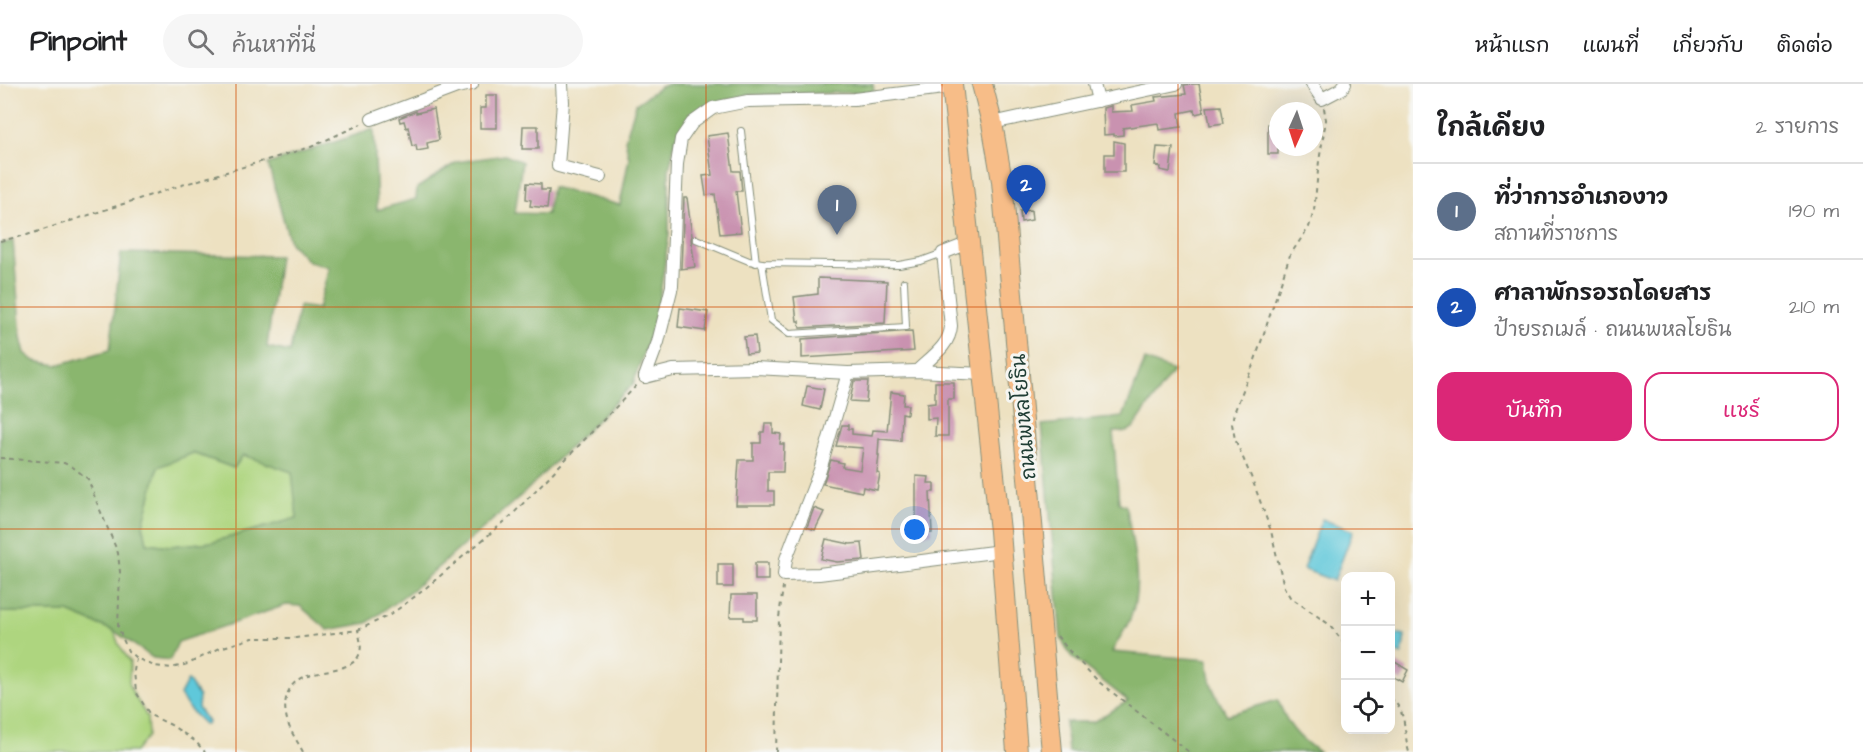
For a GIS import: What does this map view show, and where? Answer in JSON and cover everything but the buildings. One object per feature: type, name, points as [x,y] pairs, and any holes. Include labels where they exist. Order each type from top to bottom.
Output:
[{"type":"highway","name":"ถนนพหลโยธิน","points":[[982,84],[992,123],[1002,181],[1052,752]]},
{"type":"highway","name":"ถนนพหลโยธิน","points":[[952,85],[1000,531],[1017,752]]},
{"type":"highway","points":[[1000,531],[1033,529]]},
{"type":"street","points":[[372,119],[457,87],[472,84]]},
{"type":"street","points":[[562,84],[563,102],[558,166],[600,177]]},
{"type":"street","points":[[1094,84],[1098,101]]},
{"type":"street","points":[[992,123],[1176,84]]},
{"type":"street","points":[[1312,84],[1322,99],[1341,89],[1345,84]]},
{"type":"street","points":[[645,377],[658,342],[672,286],[677,164],[681,139],[692,123],[713,108],[748,100],[854,99],[952,85]]},
{"type":"street","points":[[917,371],[947,342],[950,335],[943,253],[969,243]]},
{"type":"street","points":[[645,377],[673,370],[755,368],[848,373],[917,371],[984,374]]},
{"type":"street","points":[[848,373],[820,470],[789,550],[784,575],[819,574],[1001,552]]},
{"type":"lane","points":[[741,131],[759,263],[771,320],[789,334],[906,327],[904,282]]},
{"type":"lane","points":[[696,239],[759,263],[899,265],[921,261],[943,253]]},
{"type":"path","points":[[1322,99],[1326,120],[1314,211],[1309,227],[1290,255],[1232,424],[1235,439],[1271,531],[1284,587],[1290,597],[1330,625],[1341,639]]},
{"type":"path","points":[[0,241],[27,235],[182,185],[311,147],[372,119]]},
{"type":"path","points":[[0,458],[64,463],[88,479],[118,553],[120,572],[118,627],[128,651],[136,658],[154,666],[171,668],[188,664],[220,648],[254,638],[296,638],[358,630],[390,615],[421,592],[511,516],[645,377]]},
{"type":"path","points":[[776,752],[779,618],[784,575]]},
{"type":"path","points":[[1040,615],[1071,653],[1099,682],[1189,752]]},
{"type":"path","points":[[303,752],[287,721],[285,702],[290,686],[302,677],[352,664],[359,656],[361,644],[358,630]]},
{"type":"path","points":[[136,658],[134,671],[136,693],[150,715],[171,725],[195,741],[205,752]]},
{"type":"path","points":[[1395,701],[1402,711],[1409,752]]},
{"type":"green space","points":[[670,84],[873,84],[874,92],[747,95],[712,104],[676,137],[669,170],[669,235],[657,314],[633,384],[525,492],[413,589],[367,623],[328,630],[300,606],[286,605],[178,642],[170,660],[153,658],[114,631],[68,612],[0,612],[0,244],[13,241],[21,337],[25,353],[35,361],[57,365],[110,350],[121,253],[279,256],[267,347],[290,352],[299,306],[318,309],[329,267],[308,261],[290,243],[268,164],[374,129],[377,210],[416,199],[417,188],[457,162],[505,155],[522,162],[515,213],[547,214],[552,187],[620,205],[629,158],[625,140],[636,104],[660,87]],"holes":[[[193,453],[234,468],[243,455],[292,472],[297,518],[212,542],[170,546],[147,543],[143,525],[158,467]]]},
{"type":"green space","points":[[1145,360],[1173,371],[1133,428],[1126,432],[1113,432],[1119,503],[1125,505],[1127,509],[1137,579],[1130,619],[1112,652],[1208,660],[1211,682],[1227,715],[1278,700],[1285,717],[1294,730],[1319,752],[1068,752],[1065,722],[1093,722],[1128,701],[1071,656],[1061,638],[1042,425],[1123,417]]},
{"type":"green space","points":[[193,453],[234,468],[243,455],[293,472],[297,518],[212,542],[170,546],[147,543],[143,525],[158,467]]},
{"type":"green space","points":[[0,612],[68,612],[114,631],[119,645],[130,662],[129,686],[147,717],[148,736],[135,752],[0,752]]},
{"type":"water","points":[[1322,519],[1353,531],[1334,581],[1303,569]]},
{"type":"water","points":[[1395,634],[1405,636],[1402,654],[1395,653]]},
{"type":"water","points":[[188,680],[199,697],[198,708],[208,722],[205,725],[189,709],[180,695]]},
{"type":"place","name":"ศาลาพักรอรถโดยสาร","points":[[1026,215]]},
{"type":"place","name":"ที่ว่าการอำเภองาว","points":[[837,235]]}]
